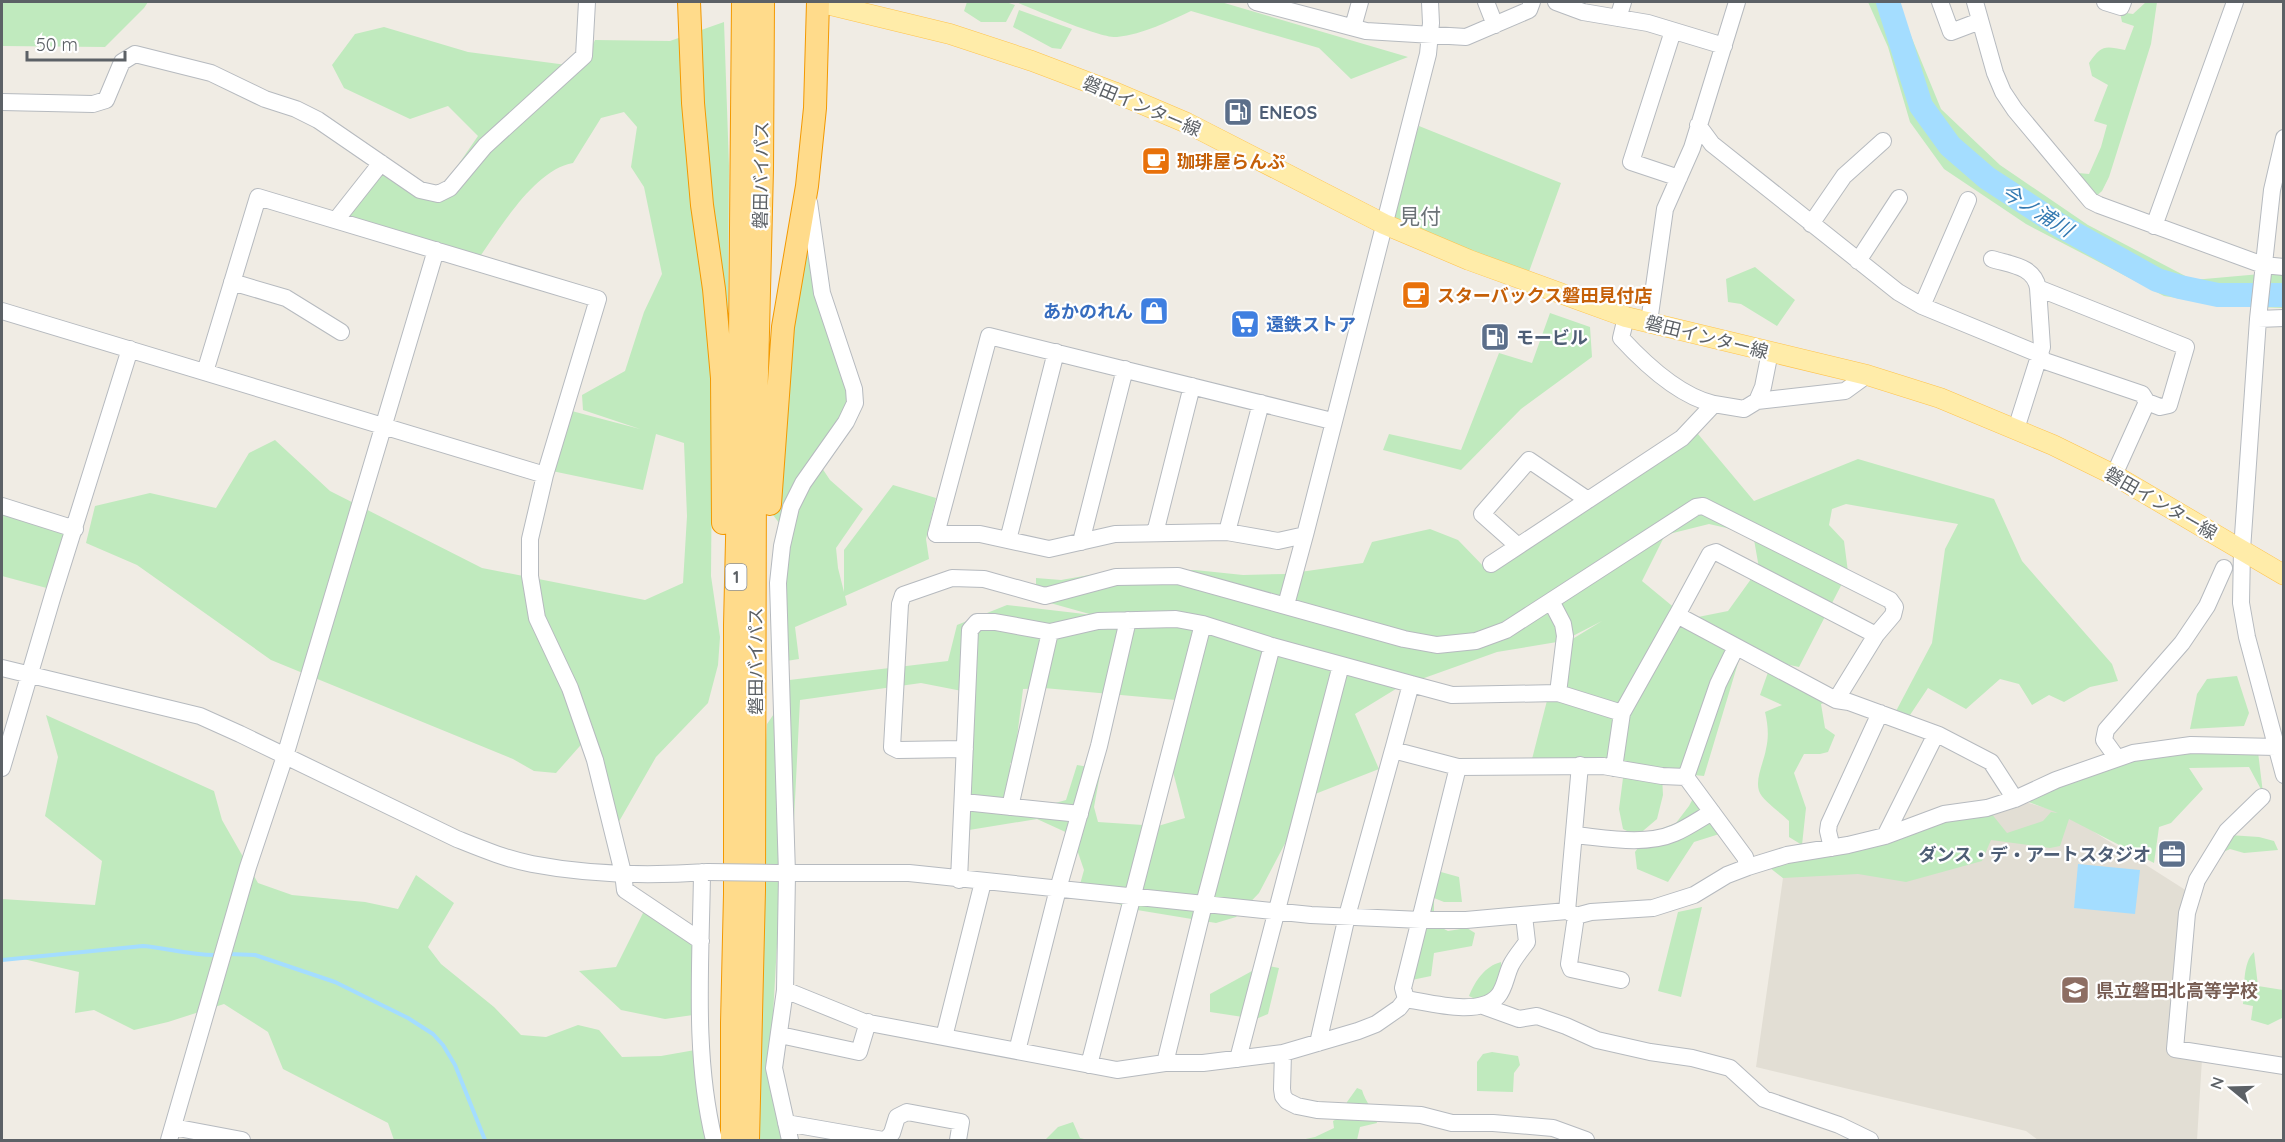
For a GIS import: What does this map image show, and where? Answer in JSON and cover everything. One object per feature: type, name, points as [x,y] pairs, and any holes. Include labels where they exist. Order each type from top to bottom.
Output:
[{"type":"highway","points":[[689,2],[693,103],[722,378],[724,553],[745,723]]},
{"type":"highway","points":[[745,723],[769,554],[770,486],[783,327],[807,186],[814,108],[818,2]]},
{"type":"highway","name":"磐田バイパス","points":[[732,1140],[735,894],[745,723],[753,9]]},
{"type":"highway","name":"磐田バイパス","points":[[745,723],[754,890],[748,1140]]},
{"type":"main road","name":"磐田インター線","points":[[818,2],[950,34],[1032,61],[1114,92],[1187,123],[1384,224],[1469,260],[1626,317],[1867,375],[1940,398],[2053,445],[2114,475],[2283,575]]},
{"type":"street","points":[[2,102],[93,104],[106,100],[122,62],[135,54],[211,73],[265,99],[296,109],[318,120],[420,190],[438,194],[450,188],[484,146],[584,56],[587,2]]},
{"type":"street","points":[[1256,2],[1284,5],[1366,31],[1466,37],[1529,10],[1532,2]]},
{"type":"street","points":[[1353,27],[1360,2]]},
{"type":"street","points":[[1286,605],[1428,54],[1430,2]]},
{"type":"street","points":[[1486,2],[1495,25]]},
{"type":"street","points":[[1556,2],[1583,12],[1621,10],[1648,23],[1724,46]]},
{"type":"street","points":[[1649,322],[1665,208],[1692,148],[1737,2]]},
{"type":"street","points":[[1940,2],[1951,32],[1980,21]]},
{"type":"street","points":[[1975,2],[1995,73],[2003,92],[2015,110],[2091,201],[2263,268],[2283,267]]},
{"type":"street","points":[[2104,2],[2121,7],[2124,2]]},
{"type":"street","points":[[2154,226],[2235,2]]},
{"type":"street","points":[[1673,31],[1631,162],[1678,178]]},
{"type":"street","points":[[1698,125],[1712,144],[1898,292],[1922,306],[2040,357],[2142,394],[2147,402],[2160,407],[2169,405],[2186,347],[2038,288]]},
{"type":"street","points":[[2283,138],[2272,190],[2258,317],[2242,550],[2241,603],[2247,637],[2283,775]]},
{"type":"street","points":[[1811,224],[1844,176],[1882,141]]},
{"type":"street","points":[[336,220],[381,163]]},
{"type":"street","points":[[790,1140],[774,1068],[785,990],[778,583],[782,546],[791,507],[803,483],[846,422],[855,403],[854,389],[822,293],[807,186]]},
{"type":"street","points":[[205,372],[258,196],[598,299],[545,475],[530,539],[530,576],[537,618],[570,688],[595,760],[623,873],[625,890],[701,941]]},
{"type":"street","points":[[1858,261],[1899,198]]},
{"type":"street","points":[[1922,306],[1968,200]]},
{"type":"street","points":[[242,1140],[171,1134],[248,867],[285,756],[436,250]]},
{"type":"street","points":[[1992,259],[2030,271],[2036,278],[2038,288],[2042,347],[2016,429]]},
{"type":"street","points":[[232,282],[286,298],[341,332]]},
{"type":"street","points":[[2,311],[545,475]]},
{"type":"street","points":[[1626,317],[1621,338],[1648,366],[1699,401],[1744,409],[1757,401],[1845,391],[1867,375]]},
{"type":"street","points":[[2258,317],[2283,318]]},
{"type":"street","points":[[1305,535],[1278,541],[1227,532],[1115,534],[1049,549],[980,534],[936,534],[990,336],[1332,421]]},
{"type":"street","points":[[2,768],[52,595],[75,529],[130,350]]},
{"type":"street","points":[[1008,540],[1056,352]]},
{"type":"street","points":[[1757,401],[1763,387],[1770,352]]},
{"type":"street","points":[[1081,542],[1125,369]]},
{"type":"street","points":[[1155,533],[1192,386]]},
{"type":"street","points":[[2114,475],[2147,402]]},
{"type":"street","points":[[1227,532],[1261,403]]},
{"type":"street","points":[[1491,564],[1682,438],[1714,404]]},
{"type":"street","points":[[1518,546],[1482,514],[1529,460],[1588,500]]},
{"type":"street","points":[[2,506],[75,529]]},
{"type":"street","points":[[964,749],[898,750],[892,747],[900,604],[903,595],[952,578],[984,579],[1045,596],[1116,577],[1178,576],[1404,639],[1437,645],[1476,641],[1506,630],[1696,507],[1703,506],[1890,600],[1895,607],[1893,615],[1876,635],[1836,700]]},
{"type":"street","points":[[1614,768],[1622,712],[1710,554],[1716,552],[1876,635]]},
{"type":"street","points":[[2117,758],[2104,740],[2106,730],[2182,643],[2207,606],[2224,568]]},
{"type":"street","points":[[1551,601],[1563,624],[1565,636],[1558,693]]},
{"type":"street","points":[[1677,615],[1836,700],[1849,702],[1936,734],[1991,762],[2015,799]]},
{"type":"street","points":[[959,880],[970,630],[978,622],[995,622],[1050,632],[1098,621],[1176,619],[1203,624],[1272,646],[1452,695],[1558,693],[1622,712]]},
{"type":"street","points":[[1017,1051],[1058,889],[1099,746],[1128,620]]},
{"type":"street","points":[[1089,1065],[1203,624]]},
{"type":"street","points":[[1010,807],[1050,632]]},
{"type":"street","points":[[1165,1063],[1272,646]]},
{"type":"street","points":[[1686,777],[1718,684],[1736,647]]},
{"type":"street","points":[[1238,1059],[1341,665]]},
{"type":"street","points":[[2,668],[200,716],[457,839],[531,864],[623,873],[909,873],[1311,915],[1421,920],[1466,920],[1653,908],[1694,895],[1727,875],[1748,867],[1787,855],[1885,836],[1944,814],[1987,808],[2015,799],[2056,780],[2133,753],[2191,745],[2276,747]]},
{"type":"street","points":[[1318,1043],[1347,916],[1411,684]]},
{"type":"street","points":[[1832,848],[1828,831],[1829,824],[1880,713]]},
{"type":"street","points":[[1885,836],[1936,734]]},
{"type":"street","points":[[1393,750],[1458,767],[1580,765],[1686,777]]},
{"type":"street","points":[[1580,765],[1569,964],[1571,969],[1621,980]]},
{"type":"street","points":[[785,990],[868,1022],[1117,1070],[1165,1063],[1198,1064],[1283,1053],[1376,1024],[1400,1008],[1406,999],[1403,988],[1458,767]]},
{"type":"street","points":[[1686,777],[1745,857],[1748,867]]},
{"type":"street","points":[[2262,797],[2227,831],[2197,880],[2187,913],[2175,1049],[2283,1066]]},
{"type":"street","points":[[964,802],[1080,814]]},
{"type":"street","points":[[1575,835],[1631,840],[1653,838],[1674,834],[1712,812]]},
{"type":"street","points":[[705,872],[700,1014],[707,1112],[714,1140]]},
{"type":"street","points":[[944,1037],[983,882]]},
{"type":"street","points":[[1483,1006],[1499,994],[1512,964],[1527,942],[1524,916]]},
{"type":"street","points":[[1406,999],[1467,1007],[1483,1006],[1519,1019],[1537,1016],[1597,1040],[1650,1052],[1692,1058],[1730,1068],[1764,1099],[1839,1125],[1870,1140]]},
{"type":"street","points":[[780,1035],[859,1052],[868,1022]]},
{"type":"street","points":[[1283,1053],[1282,1089],[1287,1101],[1297,1106],[1317,1110],[1421,1115],[1452,1123],[1493,1123],[1553,1128],[1586,1140]]},
{"type":"street","points":[[786,1123],[884,1140],[891,1133],[897,1117],[907,1112],[961,1122],[958,1140]]},
{"type":"shaded area","points":[[2015,799],[2066,814],[2187,891],[2168,1054],[2202,1059],[2197,1140],[2038,1140],[2026,1131],[1756,1067],[1783,878],[1767,863]]},
{"type":"green space","points":[[2,2],[148,2],[105,47],[2,46]]},
{"type":"green space","points":[[967,2],[1006,2],[1015,5],[1006,22],[981,22],[964,11]]},
{"type":"green space","points":[[1016,2],[1221,2],[1408,57],[1351,79],[1319,48],[1191,11],[1146,30],[1117,37],[1083,29]]},
{"type":"green space","points":[[1868,2],[1897,2],[1941,109],[2000,165],[2088,225],[2193,280],[2283,272],[2283,308],[2228,306],[2164,296],[2026,224],[1944,169],[1910,122],[1888,47]]},
{"type":"green space","points":[[2146,2],[2157,2],[2151,44],[2109,177],[2102,191],[2091,201],[2078,173],[2089,174],[2101,147],[2107,125],[2094,121],[2108,85],[2092,76],[2089,63],[2104,48],[2125,50],[2134,26],[2122,22],[2120,12],[2133,14]]},
{"type":"green space","points":[[1019,10],[1072,29],[1061,49],[1052,48],[1013,27]]},
{"type":"green space","points":[[724,22],[729,166],[730,362],[712,452],[711,576],[720,637],[718,665],[708,703],[656,757],[613,832],[587,738],[556,773],[534,771],[513,759],[271,660],[137,565],[86,543],[95,506],[150,493],[216,508],[249,453],[275,440],[330,491],[482,568],[645,600],[683,583],[687,516],[684,443],[656,434],[643,490],[552,471],[568,410],[640,429],[583,410],[582,395],[625,371],[644,312],[662,274],[644,187],[631,167],[637,127],[624,112],[601,118],[573,163],[558,168],[531,189],[506,219],[476,262],[336,220],[381,163],[438,194],[478,136],[448,106],[410,119],[344,88],[332,65],[355,34],[384,27],[468,52],[582,67],[595,40],[670,41]]},
{"type":"green space","points":[[1419,126],[1561,183],[1526,280],[1384,224]]},
{"type":"green space","points":[[807,229],[840,348],[849,415],[818,462],[830,480],[863,509],[836,548],[844,592],[844,550],[893,485],[936,498],[926,539],[929,559],[845,596],[847,605],[795,627],[799,659],[780,662],[786,532],[770,511],[793,305]]},
{"type":"green space","points":[[1755,267],[1795,300],[1777,326],[1741,304],[1728,302],[1726,279]]},
{"type":"green space","points":[[1550,313],[1590,327],[1592,357],[1521,409],[1461,470],[1383,450],[1389,434],[1461,450],[1499,353],[1532,363]]},
{"type":"green space","points":[[1693,428],[1754,501],[1858,459],[1994,499],[2022,561],[2112,664],[2118,681],[2090,687],[2064,702],[2049,695],[2032,705],[2019,684],[2000,679],[1966,709],[1928,688],[1908,718],[1895,713],[1932,643],[1945,549],[1958,524],[1846,504],[1832,509],[1829,525],[1844,541],[1848,572],[1799,667],[1776,662],[1844,696],[1821,704],[1825,728],[1835,735],[1828,752],[1804,754],[1794,773],[1806,808],[1802,845],[1789,837],[1789,821],[1764,798],[1758,786],[1768,740],[1765,712],[1782,705],[1760,695],[1772,661],[1741,653],[1704,776],[1532,759],[1561,646],[1602,621],[1563,641],[1497,652],[1399,687],[1355,714],[1379,769],[1310,796],[1259,893],[1236,917],[1216,923],[1131,909],[1079,888],[1084,870],[1072,835],[1037,819],[963,831],[962,691],[921,683],[800,700],[792,860],[780,892],[771,1050],[787,1140],[750,1140],[749,1073],[767,724],[782,702],[781,681],[948,661],[957,625],[1007,605],[1093,615],[1036,599],[1036,578],[1061,580],[1118,570],[1195,570],[1243,575],[1286,574],[1363,563],[1372,542],[1430,529],[1458,540],[1489,572]],"holes":[[[1709,524],[1753,534],[1759,568],[1728,611],[1688,619],[1642,581],[1665,535]],[[1044,688],[1176,700],[1172,768],[1185,818],[1158,826],[1098,822],[1094,807],[1101,769],[1077,765],[1066,800],[1016,814],[1010,763],[1014,762],[1023,689]]]},
{"type":"green space","points":[[2,506],[75,529],[54,590],[2,576]]},
{"type":"green space","points":[[2237,676],[2249,713],[2244,726],[2190,729],[2197,694],[2207,679]]},
{"type":"green space","points":[[46,715],[214,791],[222,820],[258,883],[292,895],[365,902],[398,909],[416,875],[454,903],[428,947],[441,964],[494,1007],[521,1035],[546,1037],[578,1025],[599,1030],[622,1057],[661,1056],[695,1050],[711,1140],[394,1140],[388,1123],[283,1069],[268,1032],[224,1004],[134,1030],[94,1010],[75,1013],[79,972],[19,958],[2,958],[2,899],[95,905],[102,861],[45,816],[58,757]]},
{"type":"green space","points":[[2180,750],[2258,752],[2263,793],[2249,767],[2189,768],[2203,789],[2171,823],[2159,827],[2154,863],[2069,819],[2060,846],[2050,848],[1991,840],[1982,861],[1906,882],[1858,874],[1783,878],[1761,861],[1987,808],[2007,833],[2043,821],[2051,812],[2058,813],[2018,798],[2117,758]]},
{"type":"green space","points":[[1662,776],[1663,795],[1657,819],[1637,836],[1623,829],[1619,809],[1623,778]]},
{"type":"green space","points":[[1699,787],[1732,830],[1694,842],[1668,882],[1637,869],[1635,852],[1648,834],[1676,823],[1689,806]]},
{"type":"green space","points":[[2229,835],[2259,837],[2274,841],[2278,850],[2244,853],[2230,849],[2219,854]]},
{"type":"green space","points":[[1441,872],[1459,877],[1462,902],[1444,902],[1434,898],[1434,924],[1448,931],[1467,928],[1475,933],[1472,946],[1434,953],[1431,976],[1407,981],[1403,955],[1414,923],[1418,890],[1425,874]]},
{"type":"green space","points":[[647,905],[701,941],[700,1014],[665,1019],[621,1010],[579,971],[616,967]]},
{"type":"green space","points":[[1702,907],[1681,997],[1658,991],[1678,912]]},
{"type":"green space","points":[[2254,952],[2258,986],[2283,990],[2282,1018],[2268,1025],[2251,1020],[2253,1006],[2243,1004],[2246,969]]},
{"type":"green space","points":[[1501,962],[1502,979],[1492,996],[1477,1000],[1469,996],[1481,975],[1490,967]]},
{"type":"green space","points":[[1263,965],[1279,968],[1268,1014],[1256,1019],[1210,1012],[1210,994]]},
{"type":"green space","points":[[1492,1052],[1518,1056],[1520,1065],[1514,1073],[1513,1092],[1477,1091],[1477,1062],[1483,1054]]},
{"type":"green space","points":[[1357,1088],[1362,1090],[1377,1123],[1360,1127],[1357,1140],[1301,1140],[1315,1137],[1334,1128],[1333,1121],[1344,1115],[1347,1102]]},
{"type":"green space","points":[[1073,1122],[1080,1138],[1088,1140],[1045,1140],[1058,1127]]},
{"type":"water","points":[[2078,864],[2140,870],[2135,914],[2074,908]]},
{"type":"waterway","name":"今ノ浦川","points":[[1888,2],[1921,106],[1950,146],[1987,178],[2059,225],[2157,280],[2218,295],[2284,295]]},
{"type":"waterway","points":[[2,960],[143,946],[218,955]]},
{"type":"waterway","points":[[228,954],[255,955],[335,982],[408,1018],[433,1034],[455,1065],[485,1140]]},
{"type":"place","name":"ENEOS","points":[[1238,112]]},
{"type":"place","name":"珈琲屋らんぷ","points":[[1156,161]]},
{"type":"place","name":"スターバックス磐田見付店","points":[[1416,295]]},
{"type":"place","name":"あかのれん","points":[[1154,311]]},
{"type":"place","name":"遠鉄ストア","points":[[1245,324]]},
{"type":"place","name":"モービル","points":[[1495,337]]},
{"type":"place","name":"ダンス・デ・アートスタジオ","points":[[2172,854]]},
{"type":"place","name":"県立磐田北高等学校","points":[[2075,990]]},
{"type":"district","name":"見付","points":[[1420,216]]}]
